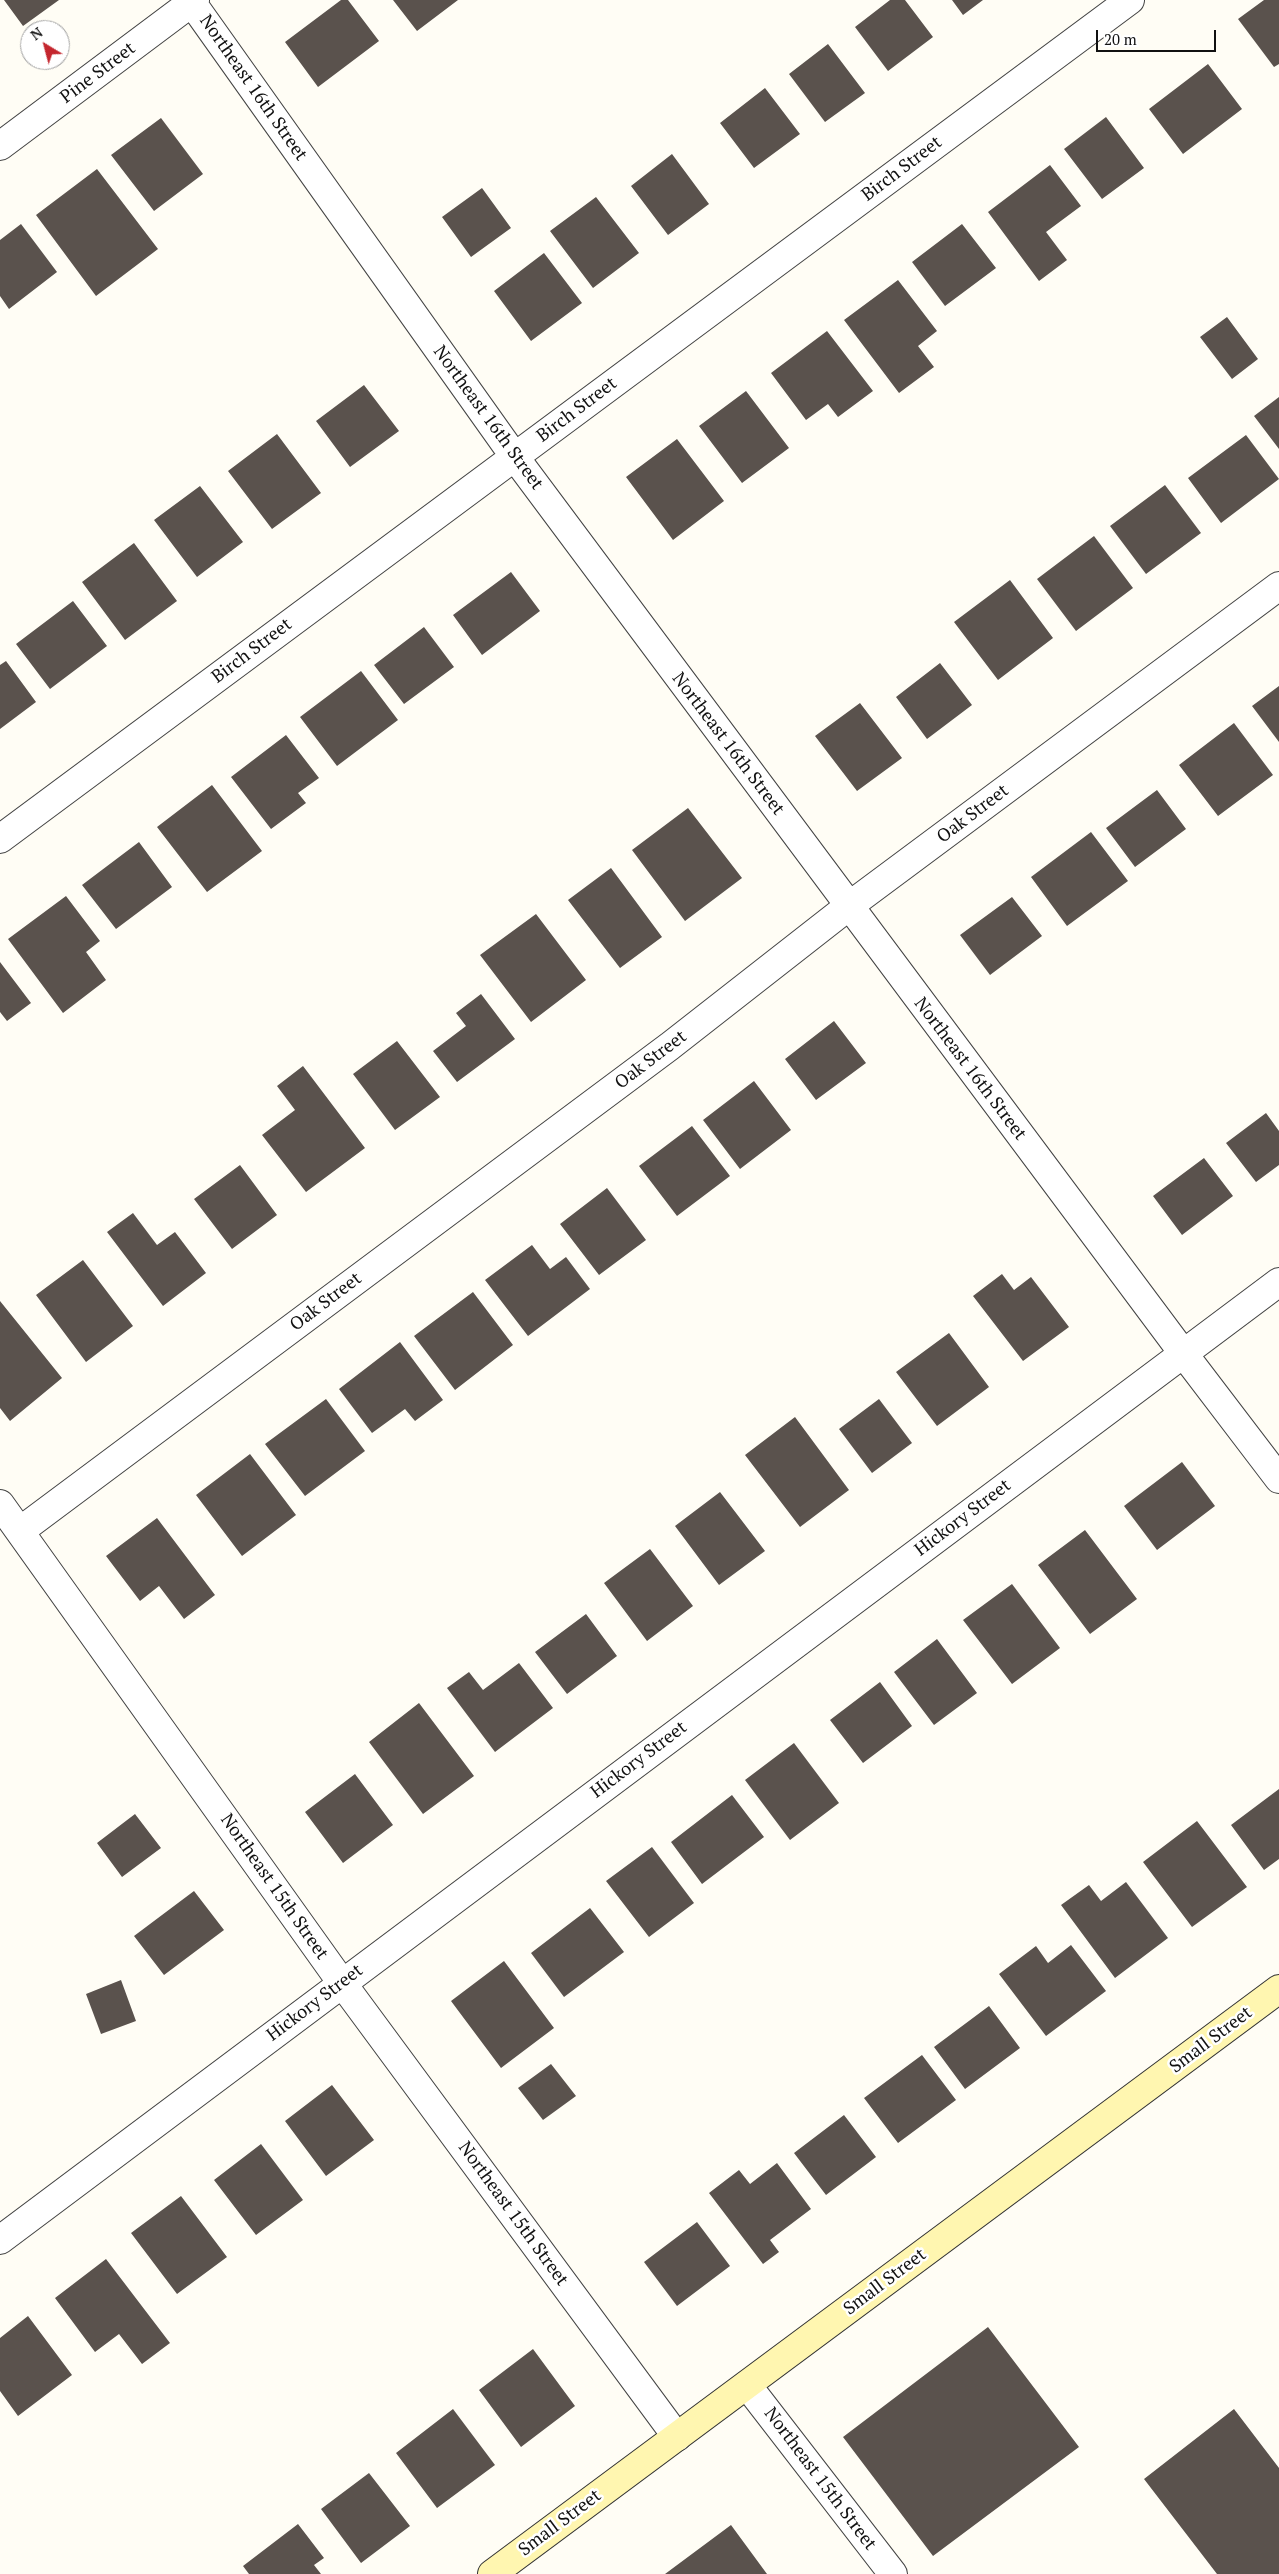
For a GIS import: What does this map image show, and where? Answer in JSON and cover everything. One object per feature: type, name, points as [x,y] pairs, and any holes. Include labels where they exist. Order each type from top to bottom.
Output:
[{"type":"street","name":"Birch Street","points":[[0,839],[1130,0]]},
{"type":"street","name":"Northeast 16th Street","points":[[192,1],[514,456],[1279,1479]]},
{"type":"street","name":"Pine Street","points":[[0,146],[192,1]]},
{"type":"street","name":"Oak Street","points":[[20,1531],[670,1046],[849,906],[1279,586]]},
{"type":"street","name":"Hickory Street","points":[[0,2240],[1279,1282]]},
{"type":"street","name":"Northeast 15th Street","points":[[0,1504],[342,1983],[677,2437]]},
{"type":"street","name":"Small Street","points":[[492,2574],[1279,1989]]},
{"type":"street","name":"Northeast 15th Street","points":[[746,2385],[892,2574]]},
{"type":"building","points":[[4,0],[59,0],[31,20],[20,20],[20,22]]},
{"type":"building","points":[[341,0],[348,0],[379,41],[318,87],[285,42]]},
{"type":"building","points":[[393,0],[458,0],[417,31]]},
{"type":"building","points":[[890,0],[905,0],[933,37],[888,71],[855,27]]},
{"type":"building","points":[[952,0],[983,0],[963,15]]},
{"type":"building","points":[[1264,0],[1279,0],[1279,64],[1274,67],[1238,19]]},
{"type":"building","points":[[828,44],[865,93],[825,122],[789,74]]},
{"type":"building","points":[[1208,64],[1242,109],[1183,154],[1149,109]]},
{"type":"building","points":[[765,88],[800,134],[754,168],[720,123]]},
{"type":"building","points":[[1106,117],[1144,168],[1102,199],[1064,149]]},
{"type":"building","points":[[161,118],[203,174],[154,211],[111,155]]},
{"type":"building","points":[[672,154],[709,204],[668,235],[631,186]]},
{"type":"building","points":[[1050,165],[1081,206],[1046,232],[1067,260],[1039,281],[988,212]]},
{"type":"building","points":[[97,169],[158,249],[96,296],[36,215]]},
{"type":"building","points":[[482,188],[511,228],[471,257],[442,217]]},
{"type":"building","points":[[596,197],[639,253],[593,288],[550,231]]},
{"type":"building","points":[[21,224],[57,272],[9,309],[0,296],[0,240]]},
{"type":"building","points":[[962,224],[996,268],[945,306],[912,262]]},
{"type":"building","points":[[544,253],[582,303],[531,341],[494,291]]},
{"type":"building","points":[[898,280],[937,331],[918,346],[934,367],[899,393],[844,320]]},
{"type":"building","points":[[1227,317],[1258,359],[1232,379],[1200,337]]},
{"type":"building","points":[[827,331],[873,391],[838,417],[828,404],[806,420],[771,373]]},
{"type":"building","points":[[364,385],[399,431],[350,467],[316,421]]},
{"type":"building","points":[[746,391],[789,448],[742,483],[699,426]]},
{"type":"building","points":[[1279,397],[1279,449],[1254,416]]},
{"type":"building","points":[[277,434],[321,493],[272,529],[228,471]]},
{"type":"building","points":[[1246,435],[1279,479],[1221,523],[1188,478]]},
{"type":"building","points":[[677,439],[724,501],[673,540],[626,477]]},
{"type":"building","points":[[1165,485],[1201,533],[1146,574],[1110,526]]},
{"type":"building","points":[[200,486],[243,542],[197,577],[154,520]]},
{"type":"building","points":[[1094,536],[1133,588],[1076,631],[1037,579]]},
{"type":"building","points":[[134,543],[177,601],[125,640],[82,582]]},
{"type":"building","points":[[511,572],[540,611],[482,655],[453,615]]},
{"type":"building","points":[[1010,580],[1053,638],[998,680],[954,622]]},
{"type":"building","points":[[73,601],[107,646],[50,689],[16,644]]},
{"type":"building","points":[[424,627],[454,667],[404,704],[374,665]]},
{"type":"building","points":[[6,661],[36,702],[0,729],[0,665]]},
{"type":"building","points":[[940,663],[972,705],[927,739],[896,697]]},
{"type":"building","points":[[361,671],[398,720],[337,766],[300,717]]},
{"type":"building","points":[[1279,686],[1279,742],[1252,706]]},
{"type":"building","points":[[860,703],[902,758],[857,791],[815,736]]},
{"type":"building","points":[[1234,723],[1273,775],[1218,816],[1179,765]]},
{"type":"building","points":[[286,735],[319,778],[298,793],[306,803],[271,829],[231,777]]},
{"type":"building","points":[[212,785],[262,851],[207,892],[157,827]]},
{"type":"building","points":[[1157,790],[1186,829],[1135,867],[1106,828]]},
{"type":"building","points":[[688,808],[742,878],[685,921],[632,850]]},
{"type":"building","points":[[1091,832],[1128,881],[1067,926],[1031,877]]},
{"type":"building","points":[[139,842],[172,887],[116,929],[82,885]]},
{"type":"building","points":[[611,868],[662,937],[620,968],[568,900]]},
{"type":"building","points":[[66,896],[100,941],[86,952],[106,980],[63,1013],[8,939]]},
{"type":"building","points":[[1012,897],[1042,936],[990,975],[960,935]]},
{"type":"building","points":[[536,914],[586,980],[531,1022],[480,955]]},
{"type":"building","points":[[0,962],[31,1003],[7,1021],[0,1012]]},
{"type":"building","points":[[481,994],[515,1039],[457,1082],[433,1051],[466,1026],[456,1013]]},
{"type":"building","points":[[834,1021],[866,1063],[816,1100],[785,1059]]},
{"type":"building","points":[[397,1041],[440,1097],[395,1130],[353,1074]]},
{"type":"building","points":[[303,1066],[365,1148],[306,1192],[262,1135],[295,1110],[277,1086]]},
{"type":"building","points":[[754,1081],[791,1130],[740,1169],[703,1120]]},
{"type":"building","points":[[1266,1113],[1279,1131],[1279,1165],[1256,1182],[1226,1143]]},
{"type":"building","points":[[692,1126],[730,1176],[677,1216],[639,1166]]},
{"type":"building","points":[[1204,1158],[1233,1196],[1182,1235],[1153,1196]]},
{"type":"building","points":[[240,1165],[277,1215],[232,1249],[194,1199]]},
{"type":"building","points":[[607,1188],[646,1240],[599,1275],[560,1224]]},
{"type":"building","points":[[133,1213],[157,1245],[175,1232],[206,1273],[163,1306],[107,1232]]},
{"type":"building","points":[[532,1245],[550,1269],[566,1257],[590,1289],[528,1336],[485,1280]]},
{"type":"building","points":[[83,1260],[133,1326],[86,1362],[36,1295]]},
{"type":"building","points":[[1002,1274],[1014,1290],[1031,1277],[1069,1327],[1023,1361],[973,1296]]},
{"type":"building","points":[[473,1292],[513,1345],[455,1390],[414,1336]]},
{"type":"building","points":[[0,1301],[62,1378],[10,1421],[0,1408]]},
{"type":"building","points":[[949,1333],[989,1387],[937,1426],[896,1372]]},
{"type":"building","points":[[400,1342],[443,1400],[415,1421],[405,1409],[372,1433],[339,1389]]},
{"type":"building","points":[[326,1399],[365,1451],[305,1496],[265,1444]]},
{"type":"building","points":[[879,1399],[912,1443],[872,1473],[839,1429]]},
{"type":"building","points":[[795,1417],[849,1490],[800,1527],[745,1455]]},
{"type":"building","points":[[250,1454],[296,1515],[242,1556],[196,1495]]},
{"type":"building","points":[[1182,1462],[1215,1506],[1157,1550],[1124,1506]]},
{"type":"building","points":[[720,1492],[765,1551],[719,1585],[675,1526]]},
{"type":"building","points":[[157,1518],[215,1595],[184,1619],[159,1586],[140,1601],[106,1556]]},
{"type":"building","points":[[1085,1530],[1137,1599],[1090,1634],[1038,1565]]},
{"type":"building","points":[[650,1549],[693,1606],[647,1641],[604,1583]]},
{"type":"building","points":[[1012,1584],[1060,1648],[1012,1684],[963,1620]]},
{"type":"building","points":[[586,1614],[617,1656],[567,1694],[535,1652]]},
{"type":"building","points":[[937,1639],[977,1693],[934,1725],[894,1672]]},
{"type":"building","points":[[519,1663],[553,1708],[495,1752],[447,1688],[469,1672],[483,1690]]},
{"type":"building","points":[[880,1682],[912,1726],[863,1763],[830,1720]]},
{"type":"building","points":[[419,1703],[474,1776],[423,1814],[369,1742]]},
{"type":"building","points":[[794,1743],[839,1803],[790,1840],[745,1780]]},
{"type":"building","points":[[355,1774],[393,1825],[343,1863],[305,1812]]},
{"type":"building","points":[[1279,1789],[1279,1859],[1264,1870],[1231,1825]]},
{"type":"building","points":[[732,1795],[764,1837],[702,1884],[671,1842]]},
{"type":"building","points":[[135,1814],[161,1848],[122,1877],[97,1843]]},
{"type":"building","points":[[1197,1821],[1247,1887],[1192,1927],[1143,1862]]},
{"type":"building","points":[[652,1847],[694,1903],[649,1937],[606,1881]]},
{"type":"building","points":[[1126,1882],[1168,1938],[1115,1978],[1061,1905],[1089,1885],[1101,1901]]},
{"type":"building","points":[[194,1891],[224,1930],[164,1975],[134,1936]]},
{"type":"building","points":[[590,1908],[624,1952],[564,1997],[531,1953]]},
{"type":"building","points":[[1071,1945],[1106,1991],[1046,2036],[999,1974],[1036,1946],[1048,1963]]},
{"type":"building","points":[[504,1961],[554,2028],[501,2068],[451,2001]]},
{"type":"building","points":[[121,1980],[136,2021],[101,2034],[86,1994]]},
{"type":"building","points":[[989,2006],[1020,2048],[965,2089],[934,2047]]},
{"type":"building","points":[[922,2055],[956,2100],[898,2143],[864,2098]]},
{"type":"building","points":[[551,2064],[576,2096],[543,2120],[518,2088]]},
{"type":"building","points":[[332,2085],[374,2140],[326,2176],[285,2121]]},
{"type":"building","points":[[844,2115],[876,2157],[826,2195],[794,2153]]},
{"type":"building","points":[[261,2144],[303,2200],[256,2235],[214,2180]]},
{"type":"building","points":[[777,2163],[811,2209],[770,2240],[779,2252],[763,2264],[709,2193],[739,2170],[750,2184]]},
{"type":"building","points":[[181,2196],[227,2257],[177,2294],[131,2233]]},
{"type":"building","points":[[697,2222],[730,2266],[677,2306],[644,2262]]},
{"type":"building","points":[[106,2259],[170,2343],[142,2364],[119,2334],[95,2352],[55,2298]]},
{"type":"building","points":[[28,2316],[72,2375],[18,2416],[0,2391],[0,2338]]},
{"type":"building","points":[[988,2327],[1079,2447],[933,2556],[843,2437]]},
{"type":"building","points":[[533,2349],[575,2406],[521,2447],[479,2390]]},
{"type":"building","points":[[453,2409],[495,2465],[437,2508],[396,2453]]},
{"type":"building","points":[[1234,2409],[1279,2468],[1279,2574],[1217,2574],[1144,2479]]},
{"type":"building","points":[[369,2473],[410,2526],[361,2563],[321,2509]]},
{"type":"building","points":[[298,2524],[324,2558],[314,2565],[321,2574],[249,2574],[243,2566]]},
{"type":"building","points":[[731,2525],[767,2574],[665,2574]]}]
